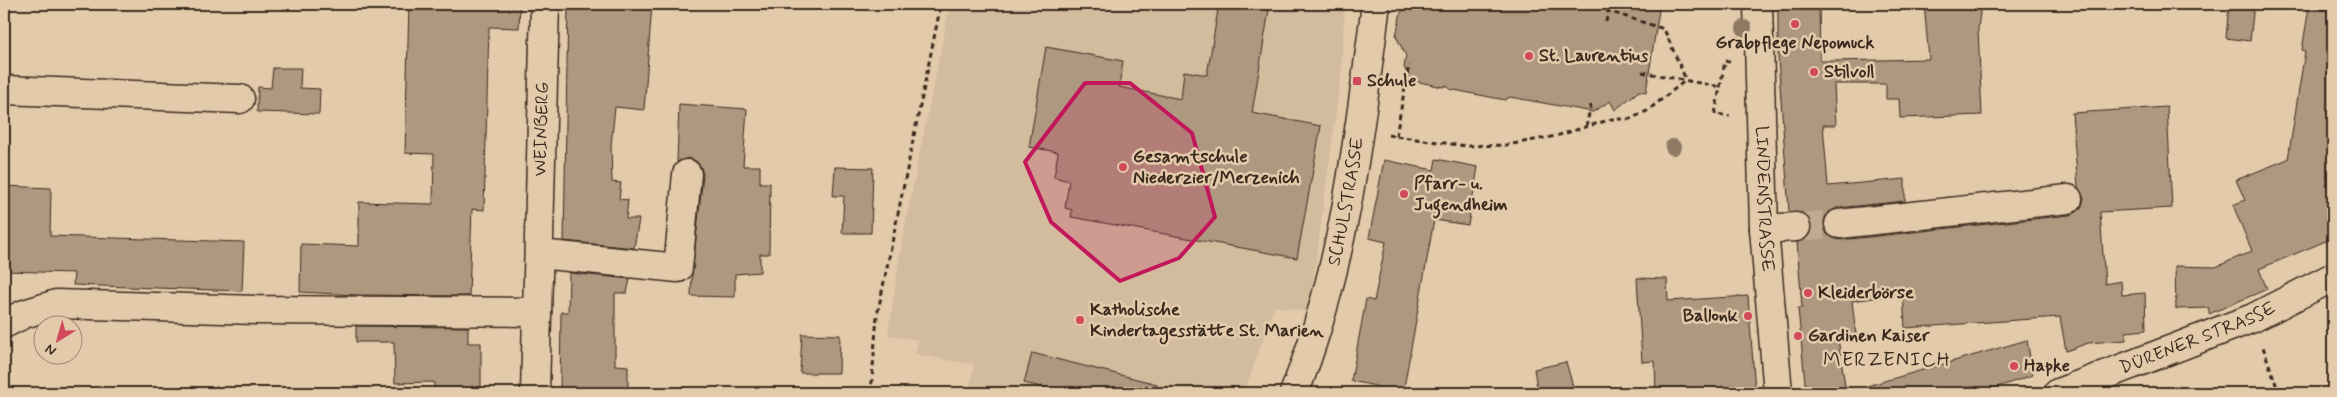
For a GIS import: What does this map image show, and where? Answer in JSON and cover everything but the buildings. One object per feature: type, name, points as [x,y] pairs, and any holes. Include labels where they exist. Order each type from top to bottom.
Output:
[{"type":"street","name":"WEINBERG","points":[[535,393],[545,4]]},
{"type":"street","name":"SCHULSTRASSE","points":[[1294,393],[1326,300],[1339,243],[1358,132],[1376,4]]},
{"type":"street","name":"LINDENSTRASSE","points":[[1758,4],[1764,229],[1773,312],[1778,393]]},
{"type":"street","points":[[4,90],[240,99]]},
{"type":"street","points":[[539,254],[678,268],[687,174]]},
{"type":"street","points":[[1839,224],[2068,199]]},
{"type":"street","points":[[1764,229],[1796,227]]},
{"type":"street","name":"DÜRENER STRASSE","points":[[2058,393],[2253,318],[2333,277]]},
{"type":"street","points":[[4,324],[24,314],[56,304],[256,310],[537,312]]},
{"type":"path","points":[[871,393],[877,316],[941,4]]},
{"type":"path","points":[[1606,22],[1608,11],[1664,29],[1686,80]]},
{"type":"path","points":[[1396,136],[1408,65]]},
{"type":"path","points":[[1716,108],[1724,67]]},
{"type":"path","points":[[1642,72],[1720,87]]},
{"type":"path","points":[[1358,132],[1466,146],[1508,145],[1556,136],[1612,120],[1630,119],[1647,111],[1686,80]]},
{"type":"path","points":[[1586,127],[1591,105]]},
{"type":"path","points":[[2253,318],[2279,393]]},
{"type":"highlighted area","points":[[1085,83],[1130,83],[1192,133],[1215,217],[1179,258],[1120,281],[1051,222],[1025,162]]},
{"type":"shaded area","name":"Gesamtschule Niederzier/Merzenich","points":[[950,4],[1345,4],[1341,76],[1309,312],[1275,306],[1244,393],[969,393],[974,365],[915,354],[918,340],[888,335],[902,240]]},
{"type":"tunnel","points":[[1796,227],[1839,224]]},
{"type":"place","name":"Grabpflege Nepomuck","points":[[1795,24]]},
{"type":"place","name":"St. Laurentius","points":[[1529,56]]},
{"type":"place","name":"Stilvoll","points":[[1814,72]]},
{"type":"place","name":"Schule","points":[[1357,81]]},
{"type":"place","name":"Gesamtschule Niederzier/Merzenich","points":[[1123,167]]},
{"type":"place","name":"Pfarr- u. Jugendheim","points":[[1404,194]]},
{"type":"place","name":"Kleiderbörse","points":[[1808,293]]},
{"type":"place","name":"Ballonk","points":[[1748,316]]},
{"type":"place","name":"Katholische Kindertagesstätte St. Marien","points":[[1080,320]]},
{"type":"place","name":"Gardinen Kaiser","points":[[1798,336]]},
{"type":"place","name":"Hapke","points":[[2014,366]]},
{"type":"district","name":"MERZENICH","points":[[1887,360]]}]
